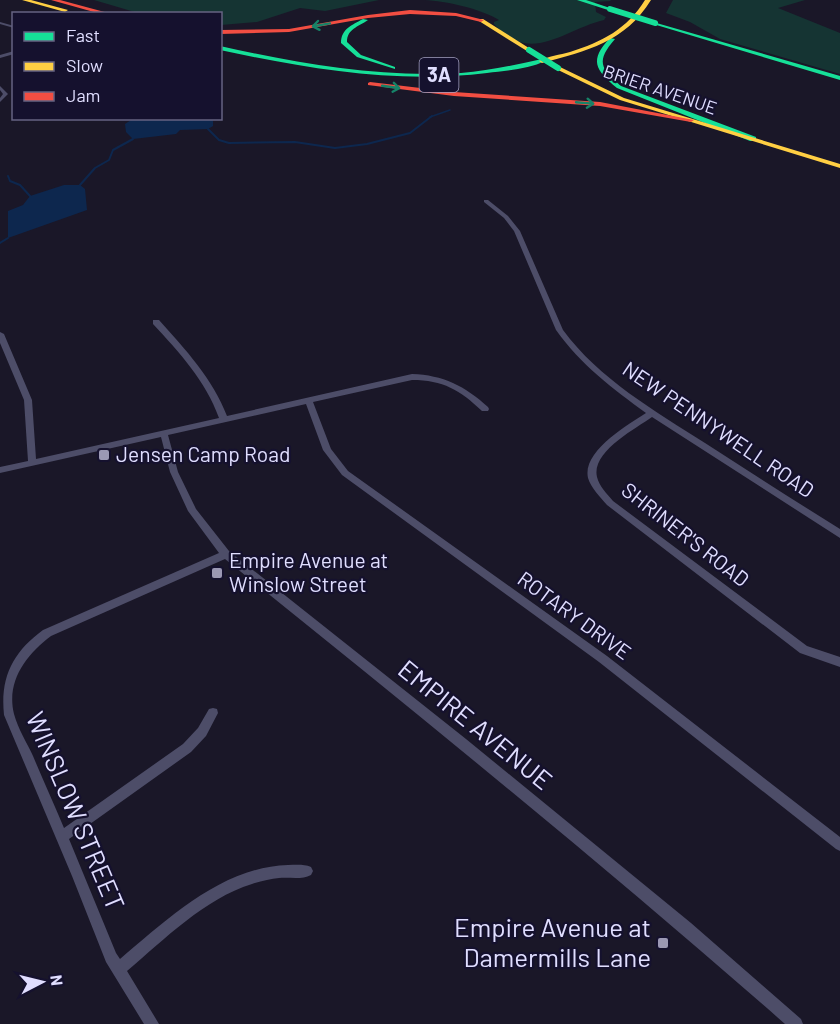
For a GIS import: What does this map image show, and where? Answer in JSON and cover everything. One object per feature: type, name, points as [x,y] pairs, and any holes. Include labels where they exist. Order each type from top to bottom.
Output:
[{"type":"main road","points":[[25,0],[72,12]]},
{"type":"main road","points":[[54,0],[102,12]]},
{"type":"main road","points":[[580,0],[840,78]]},
{"type":"main road","name":"3A","points":[[222,41],[321,65],[365,69],[423,70],[498,65],[568,49],[615,27],[629,14],[636,0]]},
{"type":"main road","name":"3A","points":[[222,48],[349,73],[453,75],[541,62],[585,49],[620,33],[637,20],[648,0]]},
{"type":"main road","points":[[222,32],[258,33],[298,29],[331,24],[383,9],[404,7],[452,10],[480,20]]},
{"type":"main road","points":[[423,70],[393,68],[364,60],[346,48],[343,38],[345,33],[363,20],[380,14],[400,11],[443,12],[480,20]]},
{"type":"main road","name":"BRIER AVENUE","points":[[480,20],[558,68],[622,99],[840,166]]},
{"type":"main road","points":[[620,33],[599,51],[597,62],[601,72],[609,80],[634,94],[753,139]]},
{"type":"main road","points":[[252,56],[369,84],[454,94],[600,104],[691,120]]},
{"type":"street","points":[[0,87],[6,94],[0,101]]},
{"type":"street","name":"NEW PENNYWELL ROAD","points":[[486,201],[506,217],[517,231],[554,319],[566,340],[628,396],[652,413],[840,534]]},
{"type":"street","points":[[156,322],[211,391],[224,419]]},
{"type":"street","points":[[0,334],[4,356],[28,400],[32,462]]},
{"type":"street","points":[[0,470],[309,402],[396,380],[424,377],[452,383],[467,391],[485,409]]},
{"type":"street","name":"ROTARY DRIVE","points":[[309,402],[327,450],[345,473],[603,659],[840,844]]},
{"type":"street","name":"SHRINER'S ROAD","points":[[652,413],[604,448],[596,458],[591,474],[598,489],[610,502],[804,650],[840,662]]},
{"type":"street","name":"EMPIRE AVENUE","points":[[164,434],[174,472],[192,511],[226,554],[667,913],[796,1024]]},
{"type":"street","name":"WINSLOW STREET","points":[[152,1024],[118,970],[9,715],[7,688],[18,661],[31,645],[55,628],[226,554]]},
{"type":"street","points":[[62,837],[187,748],[202,732],[213,712]]},
{"type":"street","points":[[118,970],[195,907],[217,893],[262,873],[307,871]]},
{"type":"green space","points":[[94,0],[379,0],[325,11],[300,8],[257,22],[222,25],[222,12],[135,12]]},
{"type":"green space","points":[[425,0],[611,1],[595,2],[596,12],[606,17],[604,20],[534,44],[507,36],[494,24],[499,20],[483,12]]},
{"type":"green space","points":[[673,0],[805,0],[778,8],[840,33],[840,74],[720,39],[690,22],[666,13]]},
{"type":"water","points":[[131,120],[213,121],[213,126],[208,129],[180,130],[176,134],[133,139],[126,132],[125,124]]},
{"type":"water","points":[[64,185],[80,185],[85,189],[87,210],[8,238],[8,211],[23,205],[30,196]]},
{"type":"waterway","points":[[431,117],[450,110]]},
{"type":"waterway","points":[[208,129],[219,140],[229,143],[295,142],[335,148],[367,144],[410,133],[431,117]]},
{"type":"waterway","points":[[80,185],[95,168],[109,160],[113,150],[133,139]]},
{"type":"waterway","points":[[8,176],[10,181],[20,185],[30,196]]},
{"type":"waterway","points":[[0,243],[8,238]]},
{"type":"traffic: fast","points":[[580,0],[610,9]]},
{"type":"traffic: fast","points":[[610,9],[655,23]]},
{"type":"traffic: fast","points":[[365,20],[350,28],[344,36],[344,43],[359,56],[393,68]]},
{"type":"traffic: fast","points":[[655,23],[840,78]]},
{"type":"traffic: fast","points":[[612,39],[601,53],[599,64],[606,75],[619,87],[753,139]]},
{"type":"traffic: fast","points":[[222,48],[340,70],[421,76],[462,75],[502,70],[542,61]]},
{"type":"traffic: fast","points":[[529,50],[558,68]]},
{"type":"traffic: slow","points":[[25,0],[65,10]]},
{"type":"traffic: slow","points":[[542,61],[603,42],[629,25],[648,0]]},
{"type":"traffic: slow","points":[[481,20],[529,50]]},
{"type":"traffic: slow","points":[[558,68],[622,99],[840,166]]},
{"type":"traffic: jam","points":[[54,0],[102,12]]},
{"type":"traffic: jam","points":[[222,32],[289,30],[410,12],[432,12],[481,20]]},
{"type":"traffic: jam","points":[[370,84],[454,94],[600,104],[691,120]]},
{"type":"place","name":"Jensen Camp Road","points":[[104,455]]},
{"type":"place","name":"Empire Avenue at Winslow Street","points":[[217,573]]},
{"type":"place","name":"Empire Avenue at Damermills Lane","points":[[663,943]]}]
